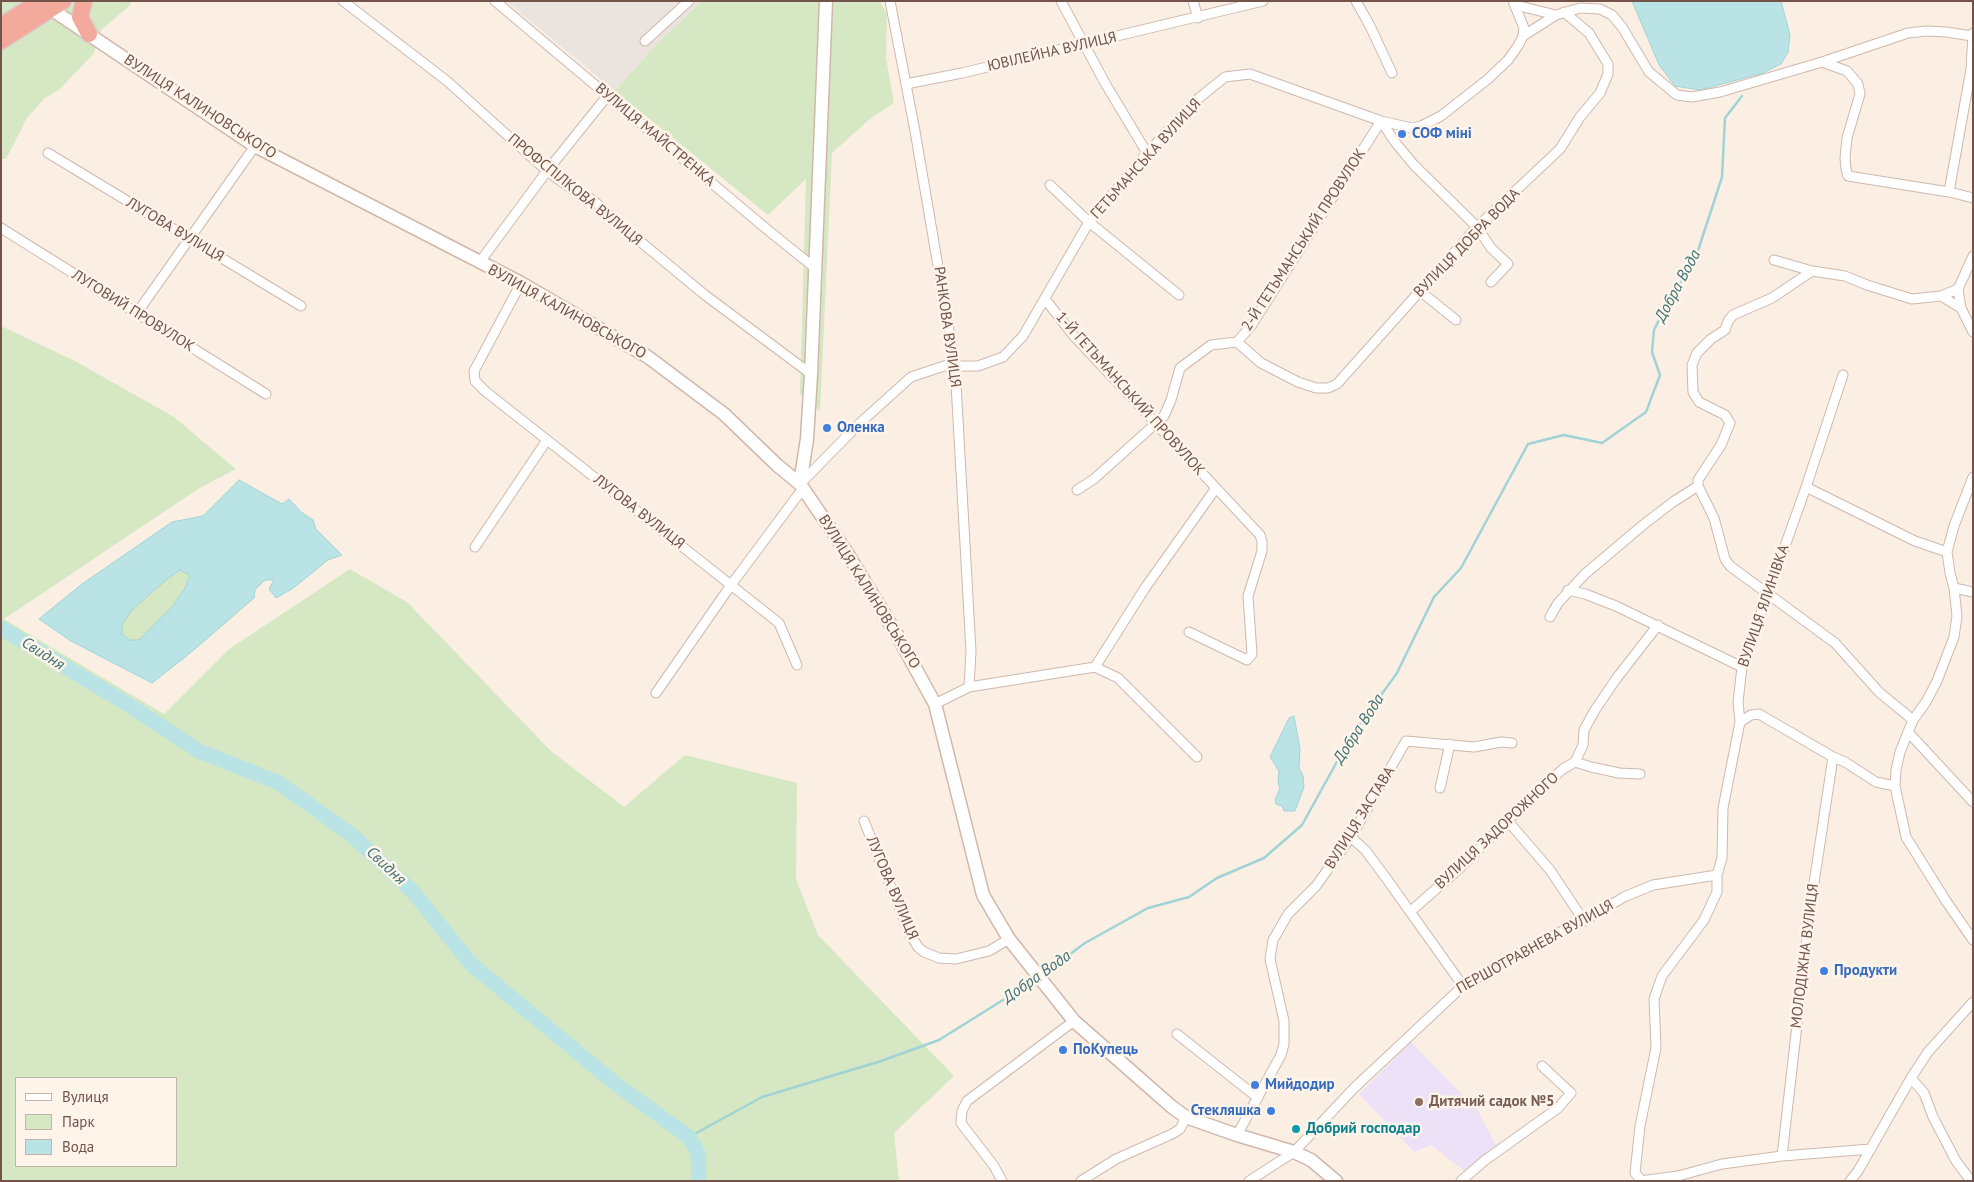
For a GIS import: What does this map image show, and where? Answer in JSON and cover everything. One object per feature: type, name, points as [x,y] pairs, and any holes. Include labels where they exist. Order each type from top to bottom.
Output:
[{"type":"highway","points":[[84,1],[80,17],[89,34]]},
{"type":"highway","points":[[1,26],[51,4]]},
{"type":"highway","points":[[1,41],[51,4]]},
{"type":"main road","points":[[802,487],[811,374],[826,1]]},
{"type":"main road","name":"ВУЛИЦЯ КАЛИНОВСЬКОГО","points":[[51,4],[89,34],[255,146],[521,283],[572,312],[648,357],[724,414],[802,487],[847,553],[887,619],[935,704],[983,895],[1010,939],[1074,1021],[1172,1107],[1186,1117],[1294,1152],[1311,1160],[1336,1181]]},
{"type":"street","name":"ПРОФСПІЛКОВА ВУЛИЦЯ","points":[[343,1],[446,81],[547,171],[576,192],[593,200],[705,295],[811,374]]},
{"type":"street","name":"ВУЛИЦЯ МАЙСТРЕНКА","points":[[495,1],[769,232],[815,268]]},
{"type":"street","points":[[645,41],[689,1]]},
{"type":"street","name":"РАНКОВА ВУЛИЦЯ","points":[[890,1],[955,366],[970,651],[969,687]]},
{"type":"street","points":[[1062,1],[1084,45],[1147,153]]},
{"type":"street","points":[[1193,1],[1198,18]]},
{"type":"street","name":"ЮВІЛЕЙНА ВУЛИЦЯ","points":[[906,84],[1084,45],[1263,1]]},
{"type":"street","points":[[1356,1],[1392,73]]},
{"type":"street","points":[[1514,3],[1560,13]]},
{"type":"street","points":[[1514,3],[1524,28],[1523,36]]},
{"type":"street","points":[[1523,36],[1560,13],[1580,8],[1600,9],[1612,15],[1622,27],[1649,72],[1677,95],[1692,97],[1720,92],[1822,62],[1908,33],[1927,31],[1972,35],[1971,69],[1949,192]]},
{"type":"street","name":"ВУЛИЦЯ ДОБРА ВОДА","points":[[1237,342],[1261,362],[1298,382],[1316,388],[1328,388],[1337,384],[1477,227],[1560,149],[1580,117],[1600,93],[1608,74],[1608,64],[1588,33],[1560,13]]},
{"type":"street","name":"ГЕТЬМАНСЬКА ВУЛИЦЯ","points":[[731,585],[802,487],[860,423],[911,377],[944,366],[978,366],[1003,357],[1023,336],[1089,222],[1147,153],[1199,98],[1226,77],[1250,74],[1381,121],[1412,128],[1421,126],[1441,116],[1488,79],[1508,60],[1523,36]]},
{"type":"street","points":[[1822,62],[1847,70],[1858,84],[1860,94],[1847,138],[1845,158],[1848,176],[1949,192],[1973,198]]},
{"type":"street","points":[[479,263],[547,171],[608,95]]},
{"type":"street","points":[[1381,121],[1394,142],[1477,227],[1491,248],[1508,264],[1490,282]]},
{"type":"street","name":"2-Й ГЕТЬМАНСЬКИЙ ПРОВУЛОК","points":[[1077,490],[1094,479],[1164,416],[1171,400],[1180,368],[1211,345],[1237,342],[1251,326],[1381,121]]},
{"type":"street","points":[[137,313],[255,146]]},
{"type":"street","name":"ЛУГОВА ВУЛИЦЯ","points":[[48,153],[301,306]]},
{"type":"street","points":[[1050,185],[1089,222],[1180,295]]},
{"type":"street","name":"ЛУГОВИЙ ПРОВУЛОК","points":[[1,228],[266,394]]},
{"type":"street","points":[[1973,256],[1958,289],[1961,308],[1973,332]]},
{"type":"street","points":[[1774,260],[1812,271],[1845,276],[1912,299],[1941,296],[1958,289]]},
{"type":"street","points":[[1812,271],[1772,298],[1733,315],[1728,321],[1725,330],[1711,338],[1697,354],[1692,364],[1693,392],[1699,402],[1725,415],[1730,423],[1721,445],[1698,480],[1698,486],[1714,518],[1726,559],[1730,566],[1835,644],[1879,692],[1913,720]]},
{"type":"street","name":"ЛУГОВА ВУЛИЦЯ","points":[[521,283],[474,371],[475,381],[485,391],[779,623],[797,665]]},
{"type":"street","points":[[1420,292],[1456,320]]},
{"type":"street","points":[[1941,296],[1961,308]]},
{"type":"street","name":"1-Й ГЕТЬМАНСЬКИЙ ПРОВУЛОК","points":[[1045,299],[1073,335],[1155,424],[1255,527],[1262,542],[1257,568],[1248,596],[1252,654],[1247,660],[1189,632]]},
{"type":"street","name":"ВУЛИЦЯ ЯЛИНІВКА","points":[[1641,1180],[1635,1173],[1640,1126],[1656,1048],[1654,999],[1662,976],[1704,920],[1717,892],[1717,875],[1722,858],[1723,808],[1740,722],[1738,702],[1742,667],[1806,487],[1843,375]]},
{"type":"street","points":[[475,547],[547,440]]},
{"type":"street","points":[[1973,477],[1954,526],[1948,552],[1957,616],[1954,637],[1937,681],[1926,702],[1913,720],[1900,752],[1895,786],[1906,837],[1973,940]]},
{"type":"street","points":[[1550,616],[1568,590],[1585,574],[1643,525],[1698,486]]},
{"type":"street","points":[[1806,487],[1915,541],[1948,552]]},
{"type":"street","name":"1-Й ГЕТЬМАНСЬКИЙ ПРОВУЛОК","points":[[1096,667],[1145,588],[1216,488]]},
{"type":"street","points":[[656,693],[731,585]]},
{"type":"street","points":[[1954,588],[1973,592]]},
{"type":"street","points":[[1568,590],[1585,594],[1616,606],[1742,667]]},
{"type":"street","points":[[1640,774],[1591,768],[1575,762],[1583,746],[1584,730],[1595,710],[1616,679],[1658,625]]},
{"type":"street","points":[[935,704],[969,687],[1096,667],[1118,678],[1197,756]]},
{"type":"street","points":[[1740,722],[1751,715],[1759,714],[1845,762],[1876,782],[1895,786]]},
{"type":"street","points":[[1908,733],[1973,802]]},
{"type":"street","name":"ВУЛИЦЯ ЗАСТАВА","points":[[1237,1135],[1281,1054],[1284,1044],[1284,1021],[1270,959],[1273,940],[1288,914],[1316,886],[1351,837],[1406,741],[1450,744]]},
{"type":"street","points":[[1440,788],[1450,744],[1474,747],[1500,742],[1512,743]]},
{"type":"street","name":"МОЛОДІЖНА ВУЛИЦЯ","points":[[1782,1156],[1811,903],[1833,757]]},
{"type":"street","name":"ВУЛИЦЯ ЗАДОРОЖНОГО","points":[[1411,911],[1460,868],[1507,820],[1562,769],[1575,762]]},
{"type":"street","points":[[1507,820],[1550,870],[1584,921]]},
{"type":"street","name":"ЛУГОВА ВУЛИЦЯ","points":[[864,821],[910,934],[918,947],[924,952],[939,958],[964,957],[989,951],[1010,939]]},
{"type":"street","points":[[1351,837],[1366,851],[1411,911],[1463,986]]},
{"type":"street","name":"ПЕРШОТРАВНЕВА ВУЛИЦЯ","points":[[1249,1181],[1294,1152],[1354,1088],[1463,986],[1537,943],[1584,921],[1624,897],[1653,884],[1717,875]]},
{"type":"street","points":[[1850,1181],[1871,1149],[1911,1078],[1934,1046],[1973,1002]]},
{"type":"street","points":[[1002,1181],[994,1166],[961,1123],[962,1111],[967,1101],[1074,1021]]},
{"type":"street","points":[[1177,1034],[1258,1098]]},
{"type":"street","points":[[1460,1181],[1484,1161],[1558,1108],[1571,1093],[1542,1066]]},
{"type":"street","points":[[1911,1078],[1924,1094],[1933,1117],[1956,1161],[1971,1181]]},
{"type":"street","points":[[1081,1181],[1116,1159],[1172,1134],[1180,1128],[1186,1117]]},
{"type":"street","points":[[1641,1180],[1678,1176],[1722,1164],[1782,1156],[1871,1149]]},
{"type":"shaded area","points":[[506,1],[702,1],[655,46],[615,91]]},
{"type":"shaded area","name":"Дитячий садок №5","points":[[1411,1042],[1478,1111],[1497,1147],[1467,1173],[1431,1145],[1414,1152],[1359,1094]]},
{"type":"green space","points":[[1,1],[132,1],[129,6],[101,30],[94,53],[60,89],[45,98],[27,118],[6,159],[1,159]]},
{"type":"green space","points":[[702,1],[880,1],[887,15],[886,58],[894,103],[871,118],[832,153],[820,411],[800,394],[806,179],[768,215],[615,91],[655,46]]},
{"type":"green space","points":[[1,326],[75,361],[174,417],[236,469],[198,489],[4,619],[164,714],[229,649],[350,569],[407,602],[551,751],[624,807],[685,755],[797,783],[796,879],[818,935],[954,1076],[894,1133],[899,1181],[1,1181]]},
{"type":"green space","points":[[180,570],[190,575],[185,588],[172,607],[139,640],[130,640],[122,634],[122,624],[133,609]]},
{"type":"water","points":[[1632,1],[1781,1],[1790,35],[1788,52],[1781,64],[1763,73],[1700,90],[1675,86],[1659,65]]},
{"type":"water","points":[[239,480],[282,504],[289,499],[301,512],[313,520],[316,529],[342,555],[328,560],[292,589],[276,598],[269,589],[274,580],[265,580],[255,590],[254,598],[152,683],[71,641],[39,619],[82,584],[172,522],[203,516]],"holes":[[[180,570],[190,575],[185,588],[172,607],[139,640],[130,640],[122,634],[122,624],[133,609],[166,580]]]},
{"type":"water","points":[[1294,716],[1300,749],[1299,768],[1303,776],[1304,787],[1295,811],[1284,811],[1282,806],[1276,804],[1275,800],[1280,788],[1278,783],[1279,771],[1270,757],[1289,718]]},
{"type":"waterway","name":"Добра Вода","points":[[1042,975],[1085,943],[1148,908],[1189,897],[1217,878],[1264,858],[1302,825],[1350,738],[1397,673],[1434,597],[1461,568],[1528,444],[1564,435],[1602,443],[1646,412],[1660,375],[1652,352],[1654,330],[1671,296],[1694,263],[1722,177],[1725,118],[1742,96]]},
{"type":"waterway","name":"Свидня","points":[[1,628],[127,704],[199,751],[279,783],[353,836],[413,892],[471,964],[617,1085],[689,1137],[698,1153],[699,1181]]},
{"type":"waterway","name":"Добра Вода","points":[[689,1137],[762,1097],[881,1061],[939,1040],[1035,980]]},
{"type":"place","name":"СОФ міні","points":[[1402,134]]},
{"type":"place","name":"Оленка","points":[[827,428]]},
{"type":"place","name":"Продукти","points":[[1824,971]]},
{"type":"place","name":"ПоКупець","points":[[1063,1050]]},
{"type":"place","name":"Мийдодир","points":[[1255,1085]]},
{"type":"place","name":"Дитячий садок №5","points":[[1419,1102]]},
{"type":"place","name":"Стекляшка","points":[[1271,1111]]},
{"type":"place","name":"Добрий господар","points":[[1296,1129]]}]
